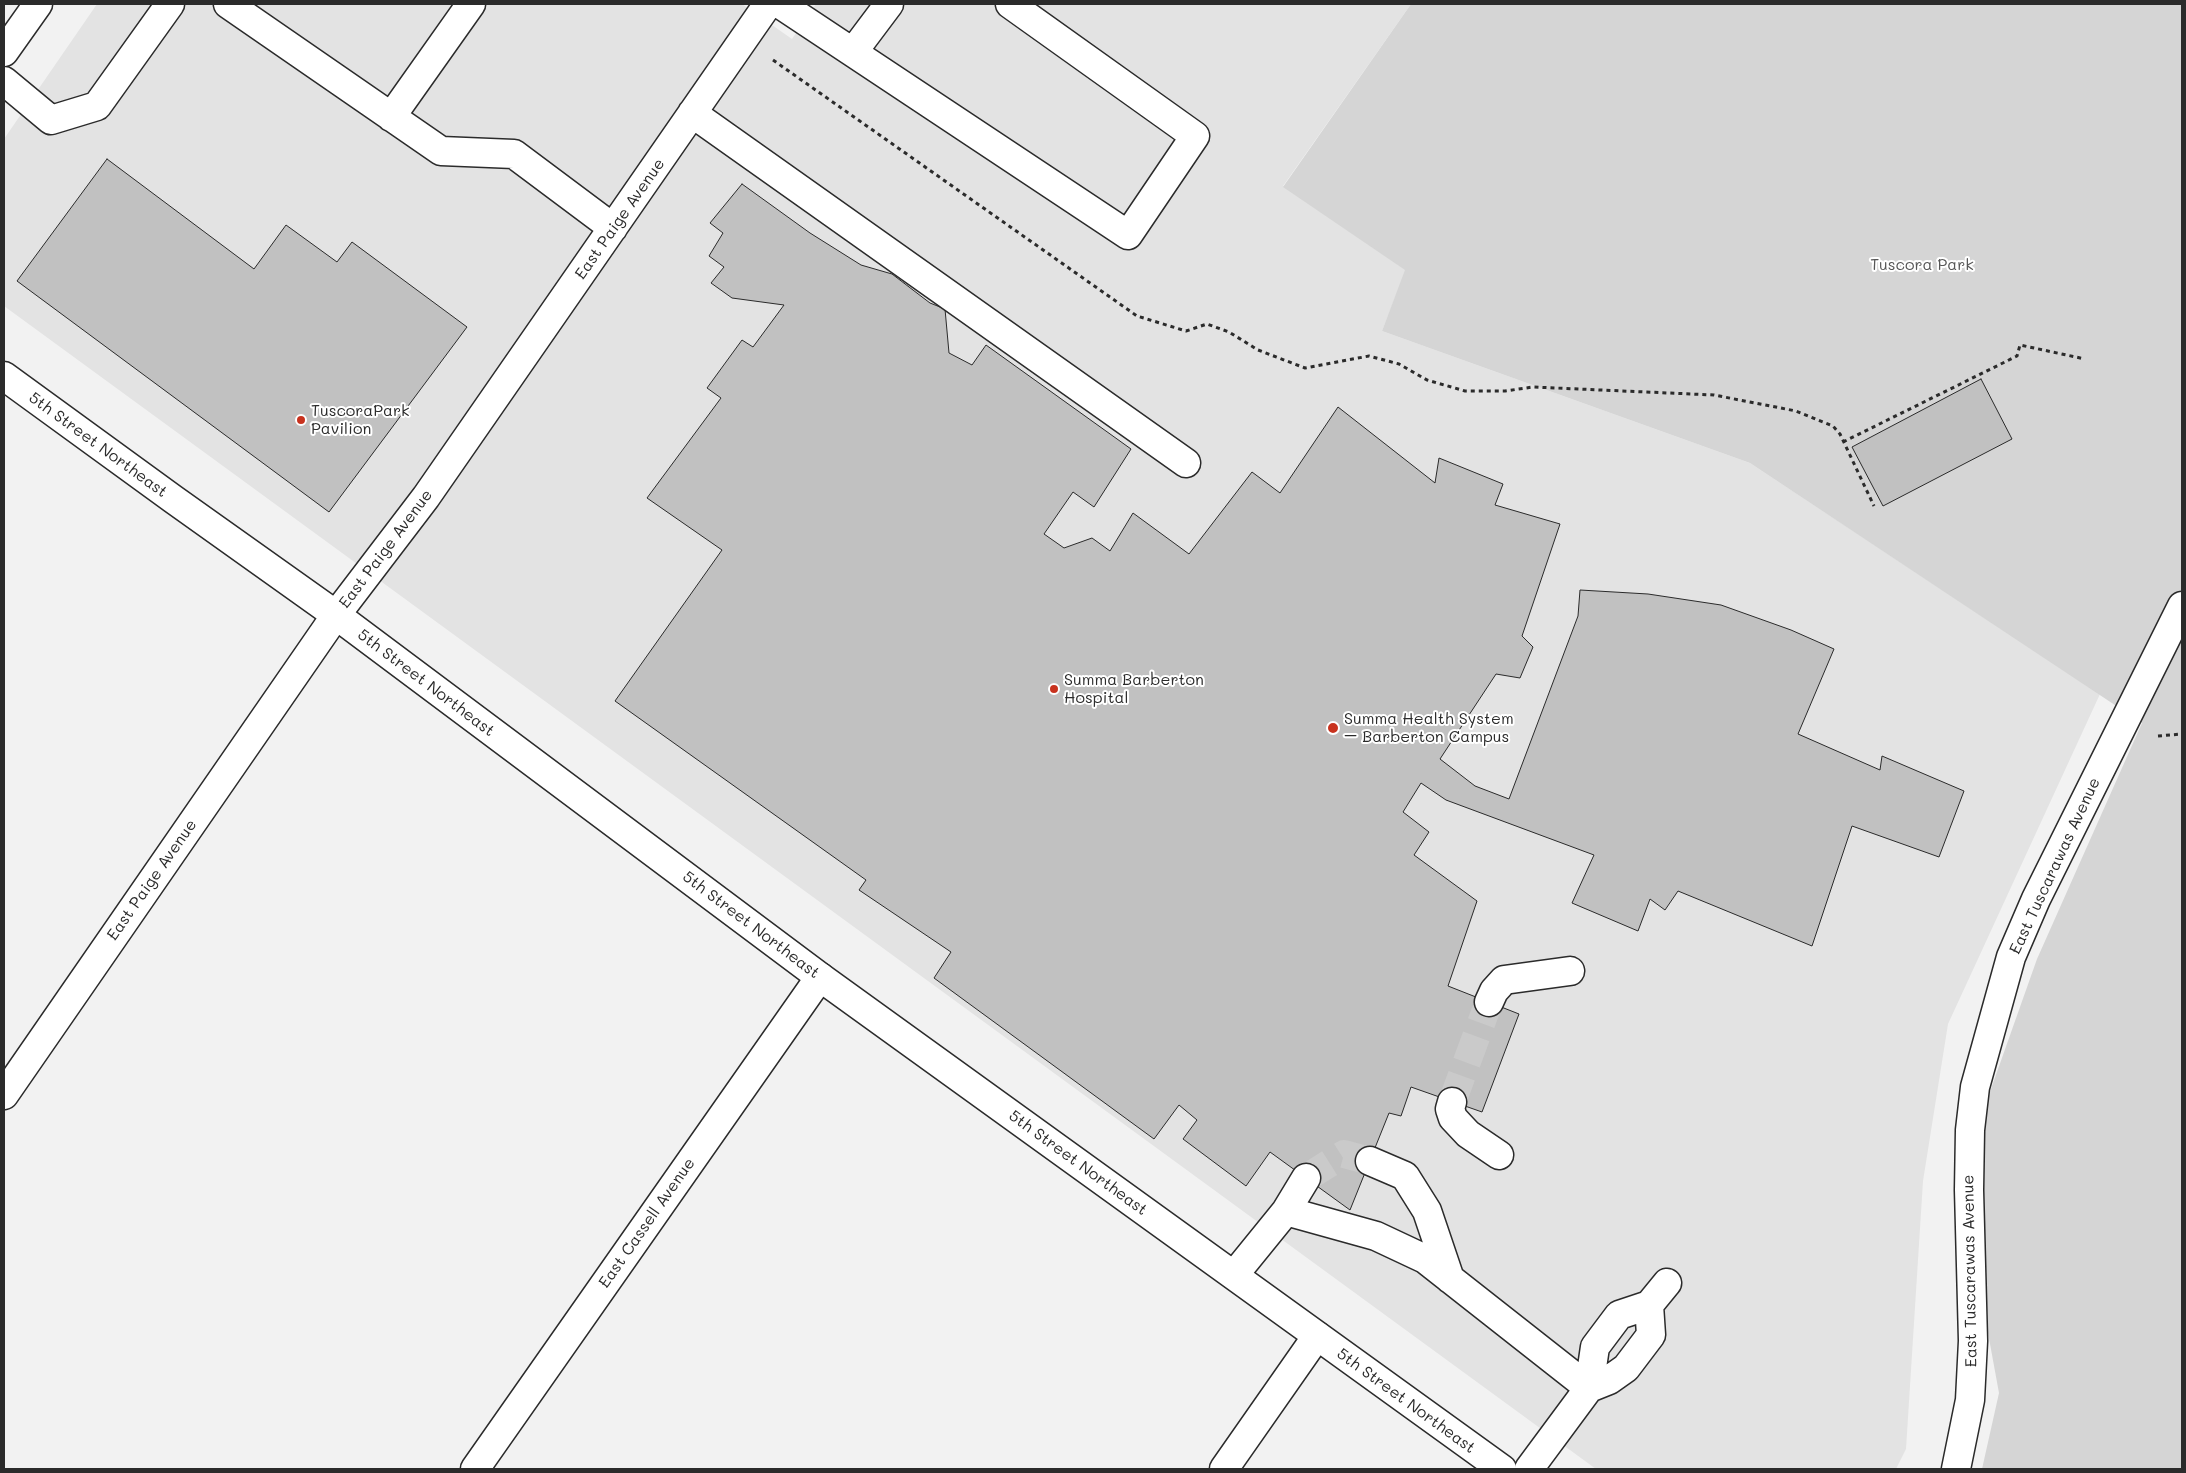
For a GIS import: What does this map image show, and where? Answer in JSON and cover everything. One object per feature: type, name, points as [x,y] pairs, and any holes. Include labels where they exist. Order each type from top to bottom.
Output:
[{"type":"street","points":[[4,52],[38,4]]},
{"type":"street","points":[[4,81],[52,120],[97,106],[170,4]]},
{"type":"street","points":[[228,4],[440,151],[514,154],[613,228]]},
{"type":"street","points":[[391,117],[471,4]]},
{"type":"street","name":"East Paige Avenue","points":[[4,1095],[336,615],[426,497],[768,4]]},
{"type":"street","points":[[780,4],[1128,235],[1195,136],[1010,4]]},
{"type":"street","points":[[853,52],[889,4]]},
{"type":"street","points":[[692,114],[1186,463]]},
{"type":"street","name":"5th Street Northeast","points":[[4,376],[336,615],[820,977],[1502,1469]]},
{"type":"street","name":"East Tuscarawas Avenue","points":[[1956,1469],[1970,1390],[1973,1341],[1968,1190],[1970,1130],[1975,1087],[2011,957],[2032,907],[2182,606]]},
{"type":"street","points":[[1489,1002],[1494,990],[1504,980],[1570,971]]},
{"type":"street","name":"East Cassell Avenue","points":[[475,1469],[820,977]]},
{"type":"street","points":[[1452,1102],[1450,1108],[1453,1118],[1468,1134],[1499,1155]]},
{"type":"street","points":[[1370,1162],[1405,1176],[1427,1211],[1450,1279]]},
{"type":"street","points":[[1234,1275],[1286,1211],[1306,1178]]},
{"type":"street","points":[[1286,1211],[1376,1236],[1425,1259],[1589,1388]]},
{"type":"street","points":[[1529,1469],[1589,1388],[1595,1347],[1619,1315],[1649,1305],[1667,1283]]},
{"type":"street","points":[[1589,1388],[1609,1380],[1626,1368],[1651,1335],[1649,1305]]},
{"type":"street","points":[[1224,1469],[1317,1336]]},
{"type":"path","points":[[744,39],[1137,316],[1186,331],[1208,324],[1229,332],[1258,350],[1305,368],[1369,356],[1399,364],[1427,380],[1466,391],[1505,391],[1533,387],[1714,395],[1796,412],[1833,426],[1844,442],[1874,506]]},
{"type":"path","points":[[1844,442],[2017,356],[2020,345],[2085,359]]},
{"type":"shaded area","name":"Summa Health System – Barberton Campus","points":[[97,4],[742,4],[792,39],[816,4],[1411,4],[1283,186],[1406,270],[1382,331],[1750,463],[2100,694],[1948,1024],[1923,1181],[1906,1449],[1896,1469],[1596,1469],[4,306],[4,139]]},
{"type":"green space","name":"Tuscora Park","points":[[1411,4],[2182,4],[2182,1469],[1982,1469],[1999,1393],[1988,1333],[1982,1184],[1986,1103],[2037,959],[2142,723],[1750,463],[1382,331],[1405,270],[1283,187]]},
{"type":"building","name":"TuscoraPark Pavilion","points":[[107,159],[254,269],[286,225],[337,262],[352,242],[467,327],[329,512],[17,281]]},
{"type":"building","name":"Summa Barberton Hospital","points":[[742,184],[810,233],[861,265],[892,274],[930,303],[945,309],[949,353],[972,365],[986,345],[1131,449],[1094,507],[1073,492],[1044,534],[1064,548],[1092,538],[1110,551],[1133,513],[1189,554],[1252,472],[1280,493],[1338,407],[1435,483],[1439,458],[1503,484],[1495,505],[1560,524],[1522,636],[1533,647],[1520,678],[1496,674],[1440,759],[1475,786],[1509,799],[1578,616],[1580,590],[1648,594],[1721,605],[1791,630],[1834,649],[1798,734],[1880,770],[1882,756],[1964,791],[1939,857],[1852,826],[1812,946],[1678,891],[1665,910],[1650,899],[1638,931],[1572,903],[1594,855],[1446,800],[1421,783],[1403,812],[1429,832],[1414,855],[1477,901],[1448,986],[1519,1014],[1482,1112],[1411,1087],[1401,1116],[1389,1113],[1350,1210],[1270,1152],[1246,1186],[1183,1139],[1197,1120],[1179,1105],[1154,1139],[934,978],[951,952],[859,890],[866,880],[615,701],[722,550],[647,498],[721,398],[707,388],[742,340],[753,347],[784,305],[732,298],[711,283],[724,267],[709,256],[723,233],[710,223]]},
{"type":"building","points":[[1981,379],[2012,439],[1883,506],[1852,447]]},
{"type":"tunnel","points":[[1452,1102],[1489,1002]]},
{"type":"tunnel","points":[[1306,1178],[1344,1154],[1370,1161]]},
{"type":"place","name":"TuscoraPark Pavilion","points":[[301,420]]},
{"type":"place","name":"Summa Barberton Hospital","points":[[1054,689]]},
{"type":"place","name":"Summa Health System – Barberton Campus","points":[[1333,728]]}]
